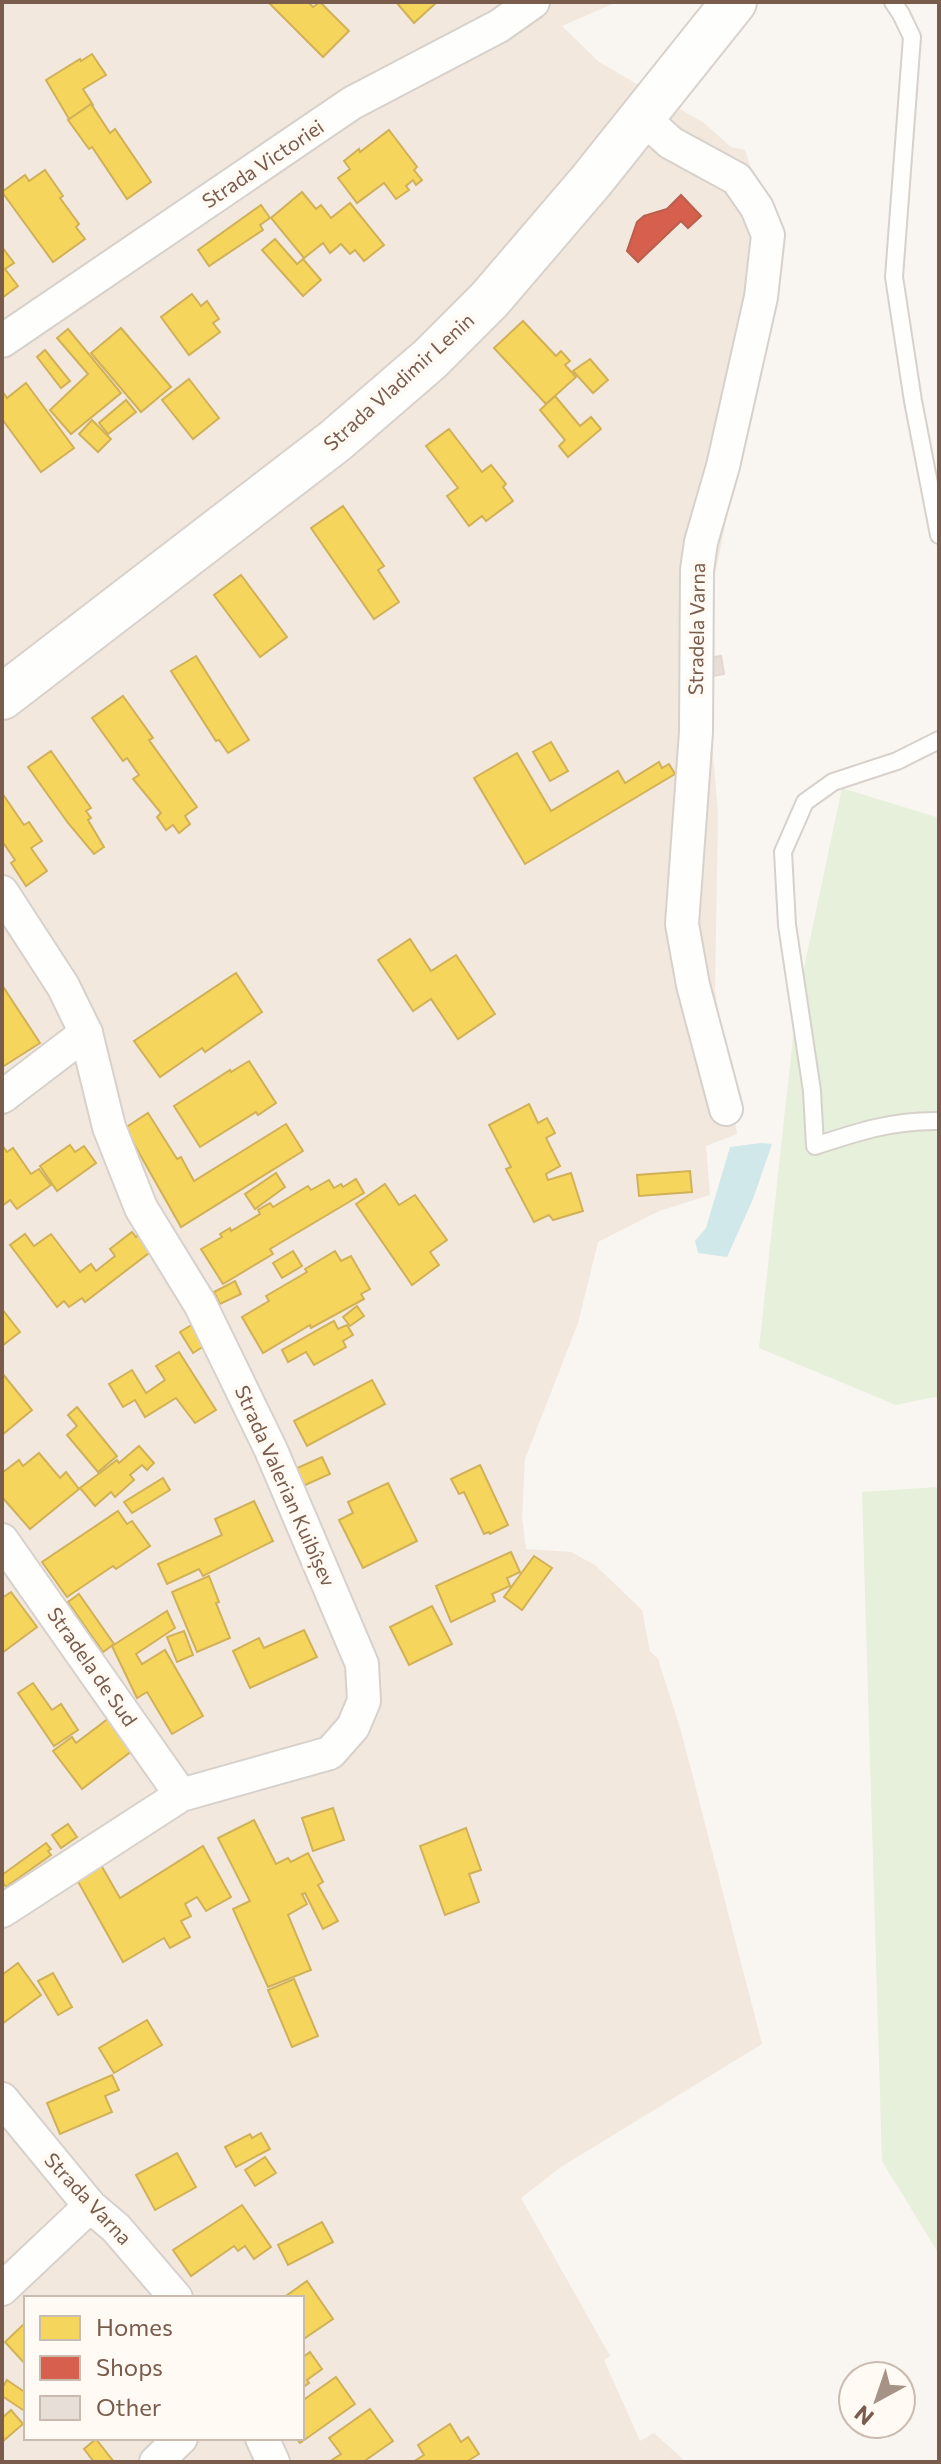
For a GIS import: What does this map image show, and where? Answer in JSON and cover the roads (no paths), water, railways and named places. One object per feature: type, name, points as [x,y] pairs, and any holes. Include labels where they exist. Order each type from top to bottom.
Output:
[{"type":"main road","name":"Strada Vladimir Lenin","points":[[2,697],[335,441],[430,359],[490,299],[734,2]]},
{"type":"street","name":"Strada Victoriei","points":[[2,341],[352,103],[499,26],[533,2]]},
{"type":"street","name":"Stradela Varna","points":[[642,117],[671,143],[737,179],[757,208],[768,235],[761,297],[723,466],[701,542],[697,581],[696,732],[682,924],[693,985],[726,1109]]},
{"type":"street","name":"Strada Valerian Kuibîșev","points":[[2,892],[63,986],[86,1033],[109,1127],[141,1208],[200,1304],[258,1423],[362,1664],[364,1701],[353,1727],[330,1753],[181,1795],[2,1911]]},
{"type":"street","points":[[2,1097],[86,1033]]},
{"type":"street","name":"Stradela de Sud","points":[[2,1540],[181,1795]]},
{"type":"street","name":"Strada Varna","points":[[2,2099],[90,2206],[116,2228],[174,2296]]},
{"type":"street","points":[[2,2289],[90,2206]]},
{"type":"street","points":[[156,2462],[179,2440]]},
{"type":"street","points":[[263,2440],[273,2462]]},
{"type":"lane","points":[[893,2],[912,37],[894,277],[913,401],[939,535]]},
{"type":"lane","points":[[939,740],[897,761],[833,782],[814,795],[805,802],[783,852],[787,925],[812,1091],[815,1146],[873,1127],[939,1121]]},
{"type":"water","points":[[772,1144],[753,1199],[727,1257],[698,1253],[695,1241],[706,1228],[730,1147]]}]
